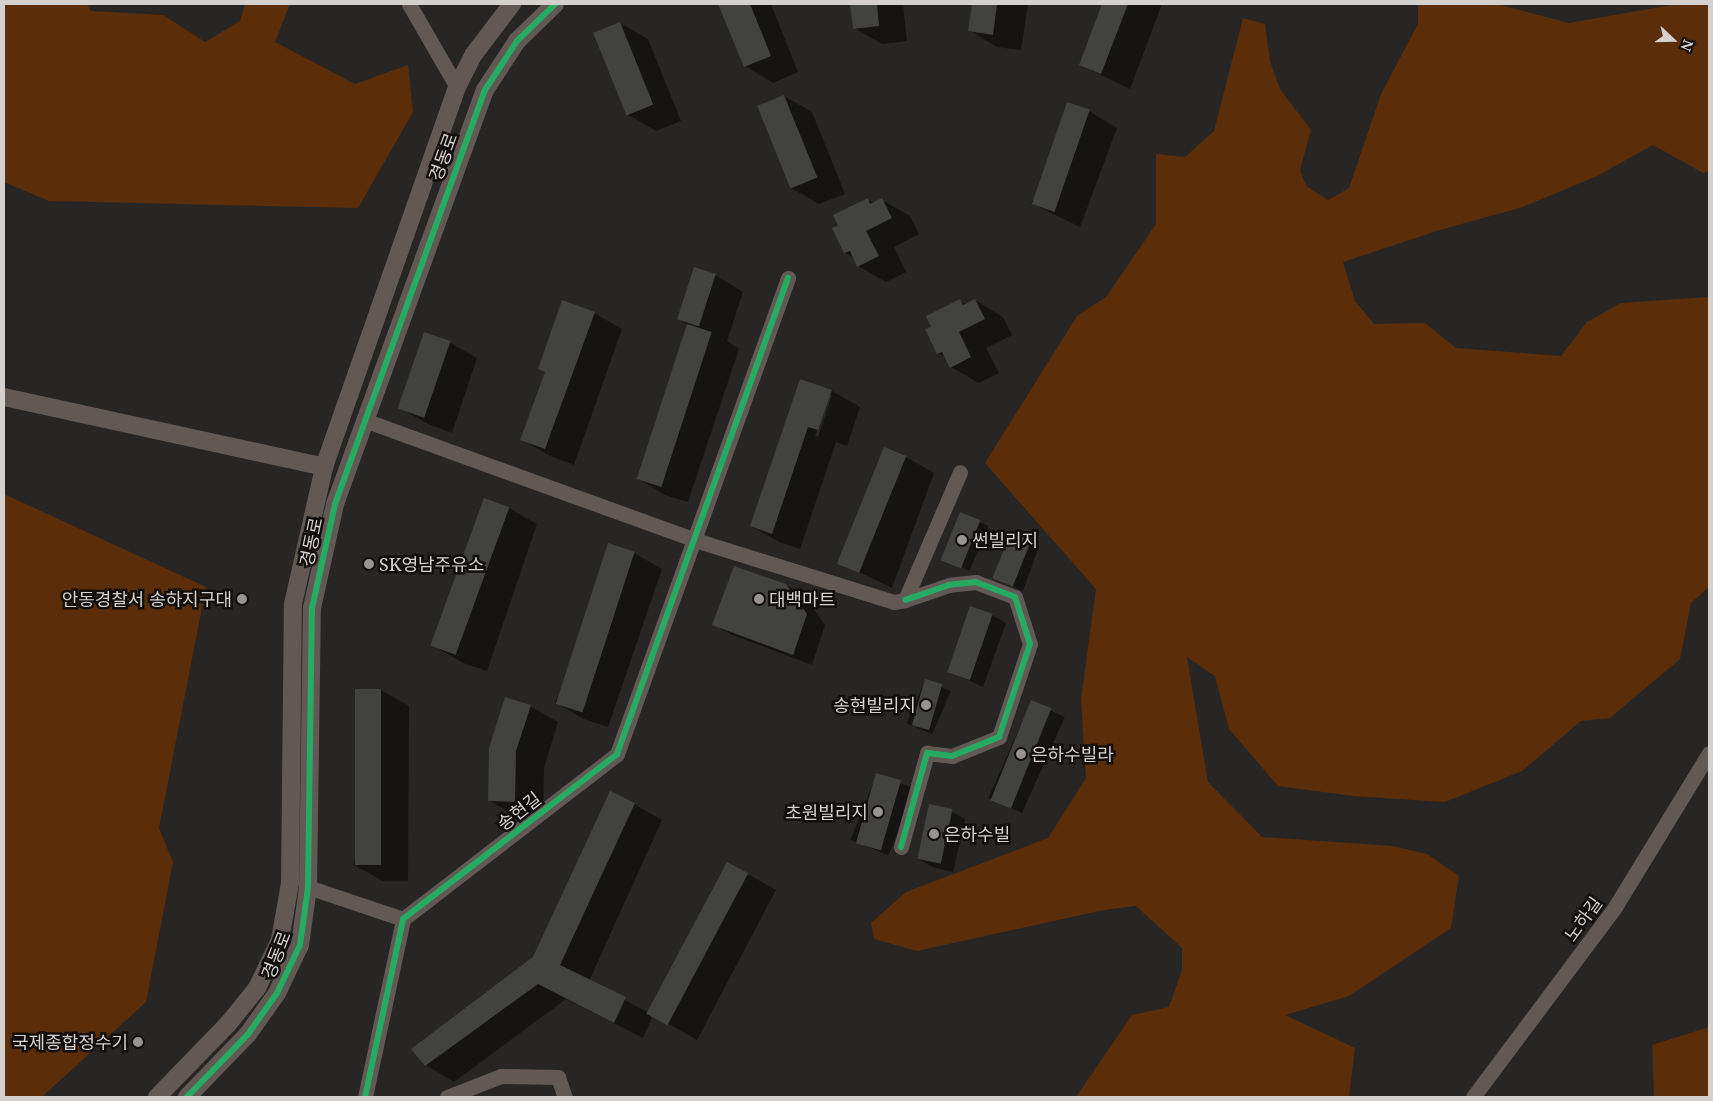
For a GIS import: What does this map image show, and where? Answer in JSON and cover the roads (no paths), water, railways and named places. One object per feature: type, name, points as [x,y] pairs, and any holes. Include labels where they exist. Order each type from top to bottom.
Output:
[{"type":"street","points":[[409,4],[457,87]]},
{"type":"street","name":"경동로","points":[[157,1097],[228,1024],[258,988],[280,940],[290,883],[293,604],[324,467],[457,87],[474,54],[512,4]]},
{"type":"street","name":"경동로","points":[[187,1097],[248,1034],[277,993],[300,945],[308,887],[312,608],[335,504],[485,90],[517,40],[555,4]]},
{"type":"street","name":"송현길","points":[[403,919],[618,754],[788,278]]},
{"type":"street","points":[[4,397],[324,467]]},
{"type":"street","points":[[364,420],[695,540],[894,602],[906,600],[949,585],[976,582],[1015,597],[1030,644],[999,737],[952,756],[927,753],[901,847]]},
{"type":"street","points":[[906,600],[960,472]]},
{"type":"street","name":"노하길","points":[[1473,1097],[1615,907],[1709,753]]},
{"type":"street","points":[[308,887],[403,919],[365,1097]]},
{"type":"street","points":[[447,1097],[501,1076],[558,1077],[565,1097]]},
{"type":"place","name":"썬빌리지","points":[[962,540]]},
{"type":"place","name":"SK영남주유소","points":[[369,564]]},
{"type":"place","name":"안동경찰서 송하지구대","points":[[242,599]]},
{"type":"place","name":"대백마트","points":[[759,599]]},
{"type":"place","name":"송현빌리지","points":[[926,705]]},
{"type":"place","name":"은하수빌라","points":[[1021,754]]},
{"type":"place","name":"초원빌리지","points":[[878,812]]},
{"type":"place","name":"은하수빌","points":[[934,834]]},
{"type":"place","name":"국제종합정수기","points":[[138,1042]]}]
